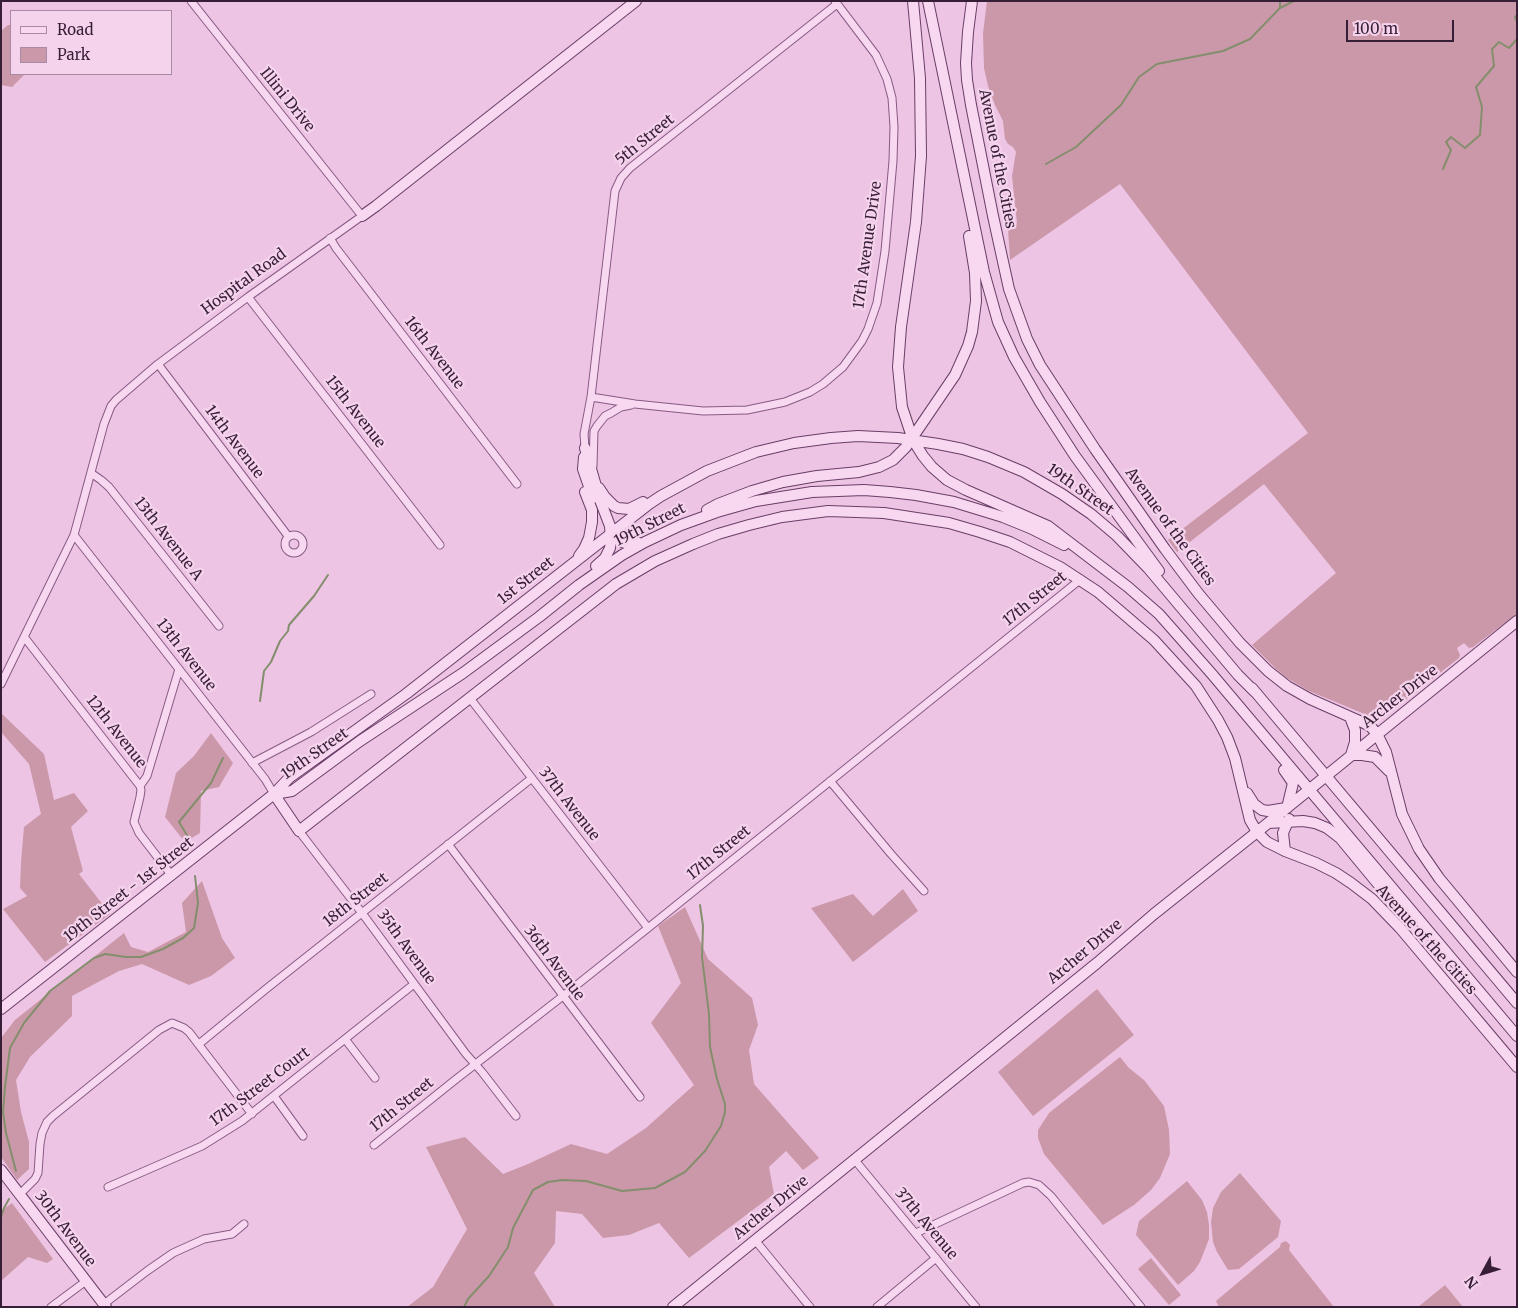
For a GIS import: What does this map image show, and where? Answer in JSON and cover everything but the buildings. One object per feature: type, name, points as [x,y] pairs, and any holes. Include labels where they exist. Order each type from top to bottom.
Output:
[{"type":"main road","name":"Hospital Road","points":[[362,216],[636,1]]},
{"type":"main road","name":"Avenue of the Cities","points":[[913,1],[920,78],[921,156],[916,222],[901,327],[898,366],[902,407],[913,440],[932,467],[947,480],[1048,526],[1128,587],[1159,614],[1517,1036]]},
{"type":"main road","name":"Avenue of the Cities","points":[[928,1],[987,286],[1004,335],[1025,379],[1075,456],[1151,561],[1198,621],[1325,776],[1517,1003]]},
{"type":"main road","name":"Avenue of the Cities","points":[[972,1],[966,63],[968,89],[1009,289],[1032,351],[1095,449],[1187,578],[1240,643],[1268,672],[1287,686],[1310,699],[1371,727],[1377,734]]},
{"type":"main road","name":"Avenue of the Cities","points":[[669,531],[718,504],[764,487],[817,476],[859,472],[879,467],[893,460],[913,440],[955,375],[968,346],[974,318],[976,301],[975,273],[959,155]]},
{"type":"main road","name":"19th Street","points":[[820,439],[858,436],[913,440],[963,450],[988,457],[1024,472],[1062,494],[1091,514],[1117,536],[1148,568],[1238,675],[1255,692]]},
{"type":"main road","name":"1st Street","points":[[274,794],[289,778],[406,694],[661,496],[707,471],[745,456],[781,446],[820,439]]},
{"type":"main road","points":[[592,476],[605,497],[614,506],[630,509],[638,506],[686,475],[720,460],[762,447],[781,446]]},
{"type":"main road","points":[[508,640],[556,596],[605,558],[610,548],[610,526],[584,450]]},
{"type":"main road","points":[[584,450],[583,469],[604,526],[611,534],[625,544],[645,542]]},
{"type":"main road","points":[[575,562],[589,538],[592,522],[592,510],[578,469],[584,450]]},
{"type":"main road","name":"19th Street","points":[[274,794],[292,791],[354,745],[463,673],[600,569],[645,542],[669,531],[717,512],[756,501],[784,495],[849,490],[890,492],[954,502],[1003,517],[1052,538],[1097,564]]},
{"type":"main road","points":[[299,831],[616,584],[655,561],[718,534],[782,517],[828,511],[884,512],[957,525],[1034,552],[1081,579],[1117,606],[1162,647],[1196,686],[1227,737],[1238,768],[1250,820],[1257,832]]},
{"type":"main road","name":"Archer Drive","points":[[673,1307],[1097,963],[1154,914],[1268,824],[1517,621]]},
{"type":"main road","points":[[1194,653],[1232,706],[1289,776],[1293,787],[1288,822],[1283,833],[1285,851]]},
{"type":"main road","points":[[1350,717],[1356,730],[1351,755],[1375,757],[1390,772]]},
{"type":"main road","points":[[1377,734],[1386,752],[1406,824],[1431,868],[1517,972]]},
{"type":"main road","points":[[1242,783],[1251,800],[1262,810],[1268,811],[1291,805]]},
{"type":"main road","name":"Avenue of the Cities","points":[[1336,789],[1423,891]]},
{"type":"main road","name":"35th Avenue","points":[[274,794],[299,831]]},
{"type":"main road","name":"19th Street - 1st Street","points":[[1,1009],[274,794]]},
{"type":"main road","points":[[1268,824],[1304,821],[1322,825],[1334,833],[1390,898],[1442,946]]},
{"type":"main road","name":"Avenue of the Cities","points":[[1257,832],[1267,842],[1285,851],[1316,862],[1336,873],[1351,882],[1372,900],[1400,928],[1517,1067]]},
{"type":"main road","name":"30th Avenue","points":[[1,1170],[105,1306]]},
{"type":"street","name":"Illini Drive","points":[[191,1],[362,216]]},
{"type":"street","name":"5th Street","points":[[592,397],[615,191],[621,178],[630,168],[836,3]]},
{"type":"street","name":"17th Avenue Drive","points":[[592,397],[635,404],[702,411],[747,410],[785,402],[810,392],[832,377],[852,356],[868,329],[877,303],[885,251],[894,128],[892,98],[887,79],[876,55],[836,3]]},
{"type":"street","name":"Hospital Road","points":[[1,684],[74,534],[95,455],[111,406],[119,396],[158,364],[362,216]]},
{"type":"street","name":"16th Avenue","points":[[330,238],[517,484]]},
{"type":"street","name":"15th Avenue","points":[[248,297],[440,545]]},
{"type":"street","name":"14th Avenue","points":[[158,364],[288,536]]},
{"type":"street","points":[[584,450],[584,434],[592,397]]},
{"type":"street","points":[[592,476],[594,431],[605,416],[611,412],[621,407],[635,404]]},
{"type":"street","name":"13th Avenue A","points":[[91,473],[109,487],[219,626]]},
{"type":"street","name":"13th Avenue","points":[[74,534],[265,779],[274,794]]},
{"type":"street","name":"17th Street","points":[[374,1145],[648,928],[1081,579]]},
{"type":"street","name":"12th Avenue","points":[[25,638],[140,786],[141,790],[134,822],[139,833],[172,876]]},
{"type":"street","points":[[140,786],[147,776],[179,670]]},
{"type":"street","points":[[252,763],[312,732],[370,694]]},
{"type":"street","name":"37th Avenue","points":[[469,697],[648,928]]},
{"type":"street","name":"18th Street","points":[[199,1044],[266,988],[532,778]]},
{"type":"street","points":[[830,781],[924,891]]},
{"type":"street","name":"35th Avenue","points":[[299,831],[466,1054],[516,1116]]},
{"type":"street","name":"36th Avenue","points":[[448,844],[640,1097]]},
{"type":"street","name":"17th Street Court","points":[[108,1187],[202,1146],[227,1131],[252,1114],[414,984]]},
{"type":"street","points":[[20,1194],[36,1179],[42,1133],[53,1116],[159,1030],[172,1023],[184,1028],[199,1044],[252,1114]]},
{"type":"street","points":[[345,1039],[375,1078]]},
{"type":"street","points":[[274,1096],[303,1136]]},
{"type":"street","name":"37th Avenue","points":[[854,1159],[976,1307]]},
{"type":"street","points":[[916,1233],[1015,1186],[1023,1183],[1039,1184],[1052,1196],[1141,1307]]},
{"type":"street","points":[[105,1306],[147,1271],[173,1254],[192,1243],[232,1234],[244,1224]]},
{"type":"street","points":[[755,1240],[810,1307]]},
{"type":"street","points":[[877,1307],[936,1258]]},
{"type":"street","points":[[51,1307],[86,1281]]},
{"type":"green space","points":[[987,1],[1517,1],[1517,614],[1473,647],[1469,648],[1464,643],[1457,648],[1460,655],[1459,658],[1386,715],[1377,717],[1367,715],[1309,691],[1287,678],[1252,645],[1336,573],[1264,484],[1177,552],[1168,540],[1308,433],[1120,184],[1010,260],[1008,229],[1017,223],[1012,176],[1016,152],[1005,139],[1003,121],[988,86],[984,68],[983,33]]},
{"type":"green space","points":[[10,25],[10,75],[24,75],[12,87],[1,85],[1,31]]},
{"type":"green space","points":[[1,713],[44,754],[54,800],[74,793],[88,811],[71,827],[83,871],[79,874],[110,914],[45,962],[3,909],[27,896],[20,888],[24,827],[41,814],[29,764],[1,732]]},
{"type":"green space","points":[[211,733],[233,763],[219,787],[201,791],[200,833],[185,842],[165,817],[176,773],[194,756]]},
{"type":"green space","points":[[202,881],[222,938],[235,958],[211,976],[189,985],[142,964],[119,971],[72,996],[72,1016],[30,1057],[16,1080],[21,1112],[29,1142],[29,1169],[17,1180],[1,1157],[1,1038],[15,1020],[124,933],[131,947],[148,952],[186,932],[182,903]]},
{"type":"green space","points":[[903,889],[918,911],[853,962],[811,908],[853,894],[873,916]]},
{"type":"green space","points":[[685,907],[708,959],[752,998],[758,1025],[749,1050],[754,1084],[819,1158],[803,1170],[786,1151],[769,1167],[774,1194],[689,1258],[659,1223],[629,1235],[603,1238],[582,1214],[556,1211],[555,1243],[534,1273],[555,1307],[407,1307],[433,1287],[467,1229],[426,1147],[465,1137],[503,1174],[571,1144],[607,1154],[646,1128],[694,1085],[651,1023],[681,983],[658,926]]},
{"type":"green space","points":[[1097,989],[1134,1035],[1033,1116],[998,1072]]},
{"type":"green space","points":[[1120,1057],[1129,1068],[1144,1080],[1164,1106],[1169,1130],[1170,1154],[1160,1178],[1151,1190],[1134,1205],[1103,1225],[1044,1154],[1038,1138],[1038,1130],[1049,1113]]},
{"type":"green space","points":[[1240,1173],[1281,1221],[1278,1237],[1239,1269],[1228,1270],[1213,1242],[1211,1222],[1213,1208],[1221,1192]]},
{"type":"green space","points":[[1187,1181],[1202,1200],[1207,1212],[1209,1239],[1200,1262],[1194,1271],[1178,1285],[1136,1235],[1139,1221]]},
{"type":"green space","points":[[12,1203],[53,1259],[47,1263],[28,1257],[1,1281],[1,1211]]},
{"type":"green space","points":[[1286,1241],[1290,1245],[1289,1250],[1334,1307],[1219,1307],[1216,1301],[1280,1247],[1281,1243]]},
{"type":"green space","points":[[1151,1258],[1181,1295],[1169,1305],[1138,1269]]},
{"type":"green space","points":[[1445,1285],[1463,1307],[1418,1307]]},
{"type":"waterway","points":[[1280,1],[1280,8]]},
{"type":"waterway","points":[[1046,164],[1076,147],[1121,105],[1139,77],[1157,64],[1223,51],[1250,39],[1280,8],[1294,1]]},
{"type":"waterway","points":[[1517,15],[1515,17],[1517,22]]},
{"type":"waterway","points":[[1443,169],[1451,150],[1446,142],[1451,137],[1465,148],[1480,135],[1482,107],[1476,87],[1494,66],[1492,49],[1499,42],[1509,48],[1517,39]]},
{"type":"waterway","points":[[260,701],[264,671],[271,662],[280,641],[288,631],[289,625],[314,596],[328,575]]},
{"type":"waterway","points":[[188,837],[179,822],[211,783],[223,758]]},
{"type":"waterway","points":[[16,1171],[6,1133],[3,1112],[10,1048],[24,1023],[50,991],[94,958],[105,954],[141,957],[163,949],[183,938],[194,928],[198,903],[195,876]]},
{"type":"waterway","points":[[464,1307],[468,1299],[489,1276],[508,1247],[513,1228],[533,1190],[548,1182],[562,1180],[586,1181],[622,1191],[655,1188],[685,1172],[705,1151],[721,1126],[725,1104],[710,1047],[709,1014],[702,957],[703,926],[700,905]]},
{"type":"waterway","points":[[1,1217],[9,1199]]}]
